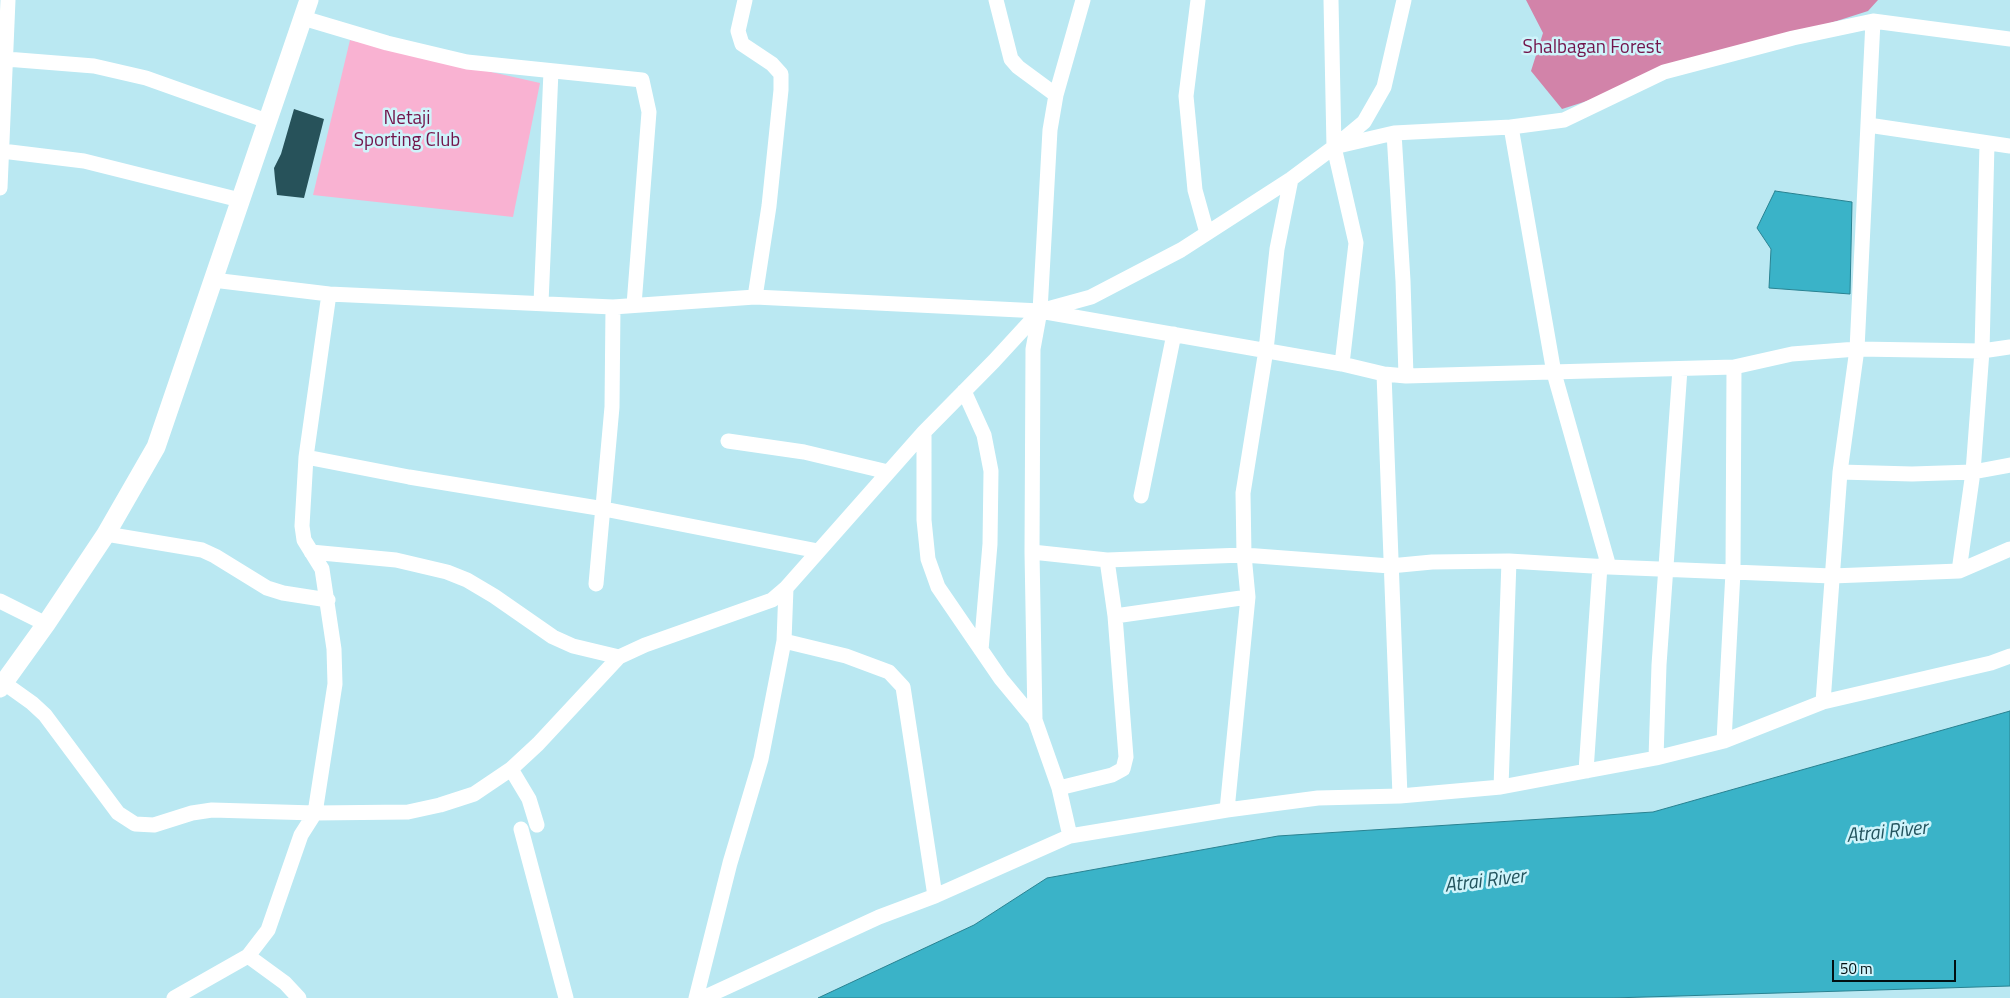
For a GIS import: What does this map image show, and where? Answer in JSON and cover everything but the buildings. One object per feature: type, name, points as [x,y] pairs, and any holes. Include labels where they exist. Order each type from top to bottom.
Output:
[{"type":"street","points":[[0,188],[8,0]]},
{"type":"street","points":[[310,0],[156,447],[106,534],[46,624],[2,685],[32,703],[45,715],[118,813],[135,824],[154,825],[192,813],[212,810],[315,814],[408,812],[440,805],[474,794],[511,768],[538,744],[619,658],[644,645],[772,600],[786,588],[924,432],[1040,311],[1090,297],[1181,250],[1291,179],[1364,122],[1384,87],[1404,0]]},
{"type":"street","points":[[745,0],[738,31],[742,44],[772,64],[781,74],[782,90],[769,206],[754,297]]},
{"type":"street","points":[[996,0],[1011,59],[1018,67],[1056,95]]},
{"type":"street","points":[[1070,836],[1059,788],[1035,720],[1032,552],[1033,349],[1040,311],[1050,130],[1056,95],[1083,0]]},
{"type":"street","points":[[1198,0],[1186,96],[1195,190],[1207,233]]},
{"type":"street","points":[[1331,0],[1334,147],[1356,243],[1342,364]]},
{"type":"street","points":[[303,18],[387,43],[467,62],[642,80],[649,112],[634,305]]},
{"type":"street","points":[[1334,147],[1394,134],[1511,127],[1564,120],[1664,72],[1793,38],[1873,21],[2010,39]]},
{"type":"street","points":[[1823,702],[1840,472],[1857,349],[1873,21]]},
{"type":"street","points":[[6,59],[94,66],[146,78],[267,121]]},
{"type":"street","points":[[540,304],[551,71]]},
{"type":"street","points":[[1868,125],[2010,146]]},
{"type":"street","points":[[1511,127],[1554,372],[1604,567],[1586,771]]},
{"type":"street","points":[[1394,134],[1403,281],[1406,376]]},
{"type":"street","points":[[1959,570],[1972,472],[1982,352],[1987,142]]},
{"type":"street","points":[[2,151],[84,161],[240,200]]},
{"type":"street","points":[[1227,810],[1248,597],[1244,555],[1243,493],[1266,350],[1277,249],[1291,179]]},
{"type":"street","points":[[213,280],[329,294],[613,307],[754,297],[1040,311],[1266,350],[1384,374],[1406,376],[1734,367],[1792,354],[1857,349],[1982,352],[2010,347]]},
{"type":"street","points":[[174,998],[248,956],[268,930],[301,835],[315,814],[335,684],[334,649],[322,569],[304,540],[302,526],[306,457],[329,294]]},
{"type":"street","points":[[596,584],[612,407],[613,307]]},
{"type":"street","points":[[1141,496],[1174,334]]},
{"type":"street","points":[[1724,740],[1733,572],[1734,367]]},
{"type":"street","points":[[1656,758],[1659,665],[1680,369]]},
{"type":"street","points":[[1384,374],[1400,796]]},
{"type":"street","points":[[964,391],[984,435],[991,471],[990,544],[981,650]]},
{"type":"street","points":[[924,432],[924,520],[928,559],[938,587],[1001,679],[1035,720]]},
{"type":"street","points":[[728,441],[804,452],[888,472]]},
{"type":"street","points":[[306,457],[409,477],[604,509],[818,551]]},
{"type":"street","points":[[1840,472],[1912,474],[1972,472],[2010,465]]},
{"type":"street","points":[[106,534],[202,550],[267,588],[283,593],[328,600]]},
{"type":"street","points":[[1032,552],[1107,560],[1244,555],[1390,566],[1432,562],[1509,561],[1604,567],[1832,576],[1959,570],[2010,548]]},
{"type":"street","points":[[311,552],[396,560],[446,572],[467,580],[494,596],[552,637],[573,646],[619,658]]},
{"type":"street","points":[[1059,788],[1112,775],[1123,769],[1126,757],[1115,616],[1107,560]]},
{"type":"street","points":[[1501,787],[1509,561]]},
{"type":"street","points":[[696,998],[730,863],[761,759],[784,641],[786,588]]},
{"type":"street","points":[[1115,616],[1248,597]]},
{"type":"street","points":[[0,601],[46,624]]},
{"type":"street","points":[[784,641],[846,656],[889,672],[903,687],[935,896]]},
{"type":"street","points":[[703,998],[878,917],[935,896],[1070,836],[1227,810],[1318,798],[1400,796],[1501,787],[1656,758],[1724,740],[1823,702],[1992,663],[2010,656]]},
{"type":"street","points":[[511,768],[529,799],[536,825]]},
{"type":"street","points":[[521,829],[566,998]]},
{"type":"street","points":[[248,956],[285,983],[299,998]]},
{"type":"green space","name":"Shalbagan Forest","points":[[1526,0],[1878,0],[1868,11],[1562,109],[1531,71],[1543,33]]},
{"type":"green space","name":"Netaji Sporting Club","points":[[350,40],[540,83],[513,217],[313,195]]},
{"type":"water","points":[[1775,191],[1852,202],[1850,294],[1769,288],[1771,249],[1757,228]]},
{"type":"water","name":"Atrai River","points":[[2010,711],[2010,986],[1612,998],[818,998],[974,925],[1047,878],[1278,836],[1653,812]]}]
